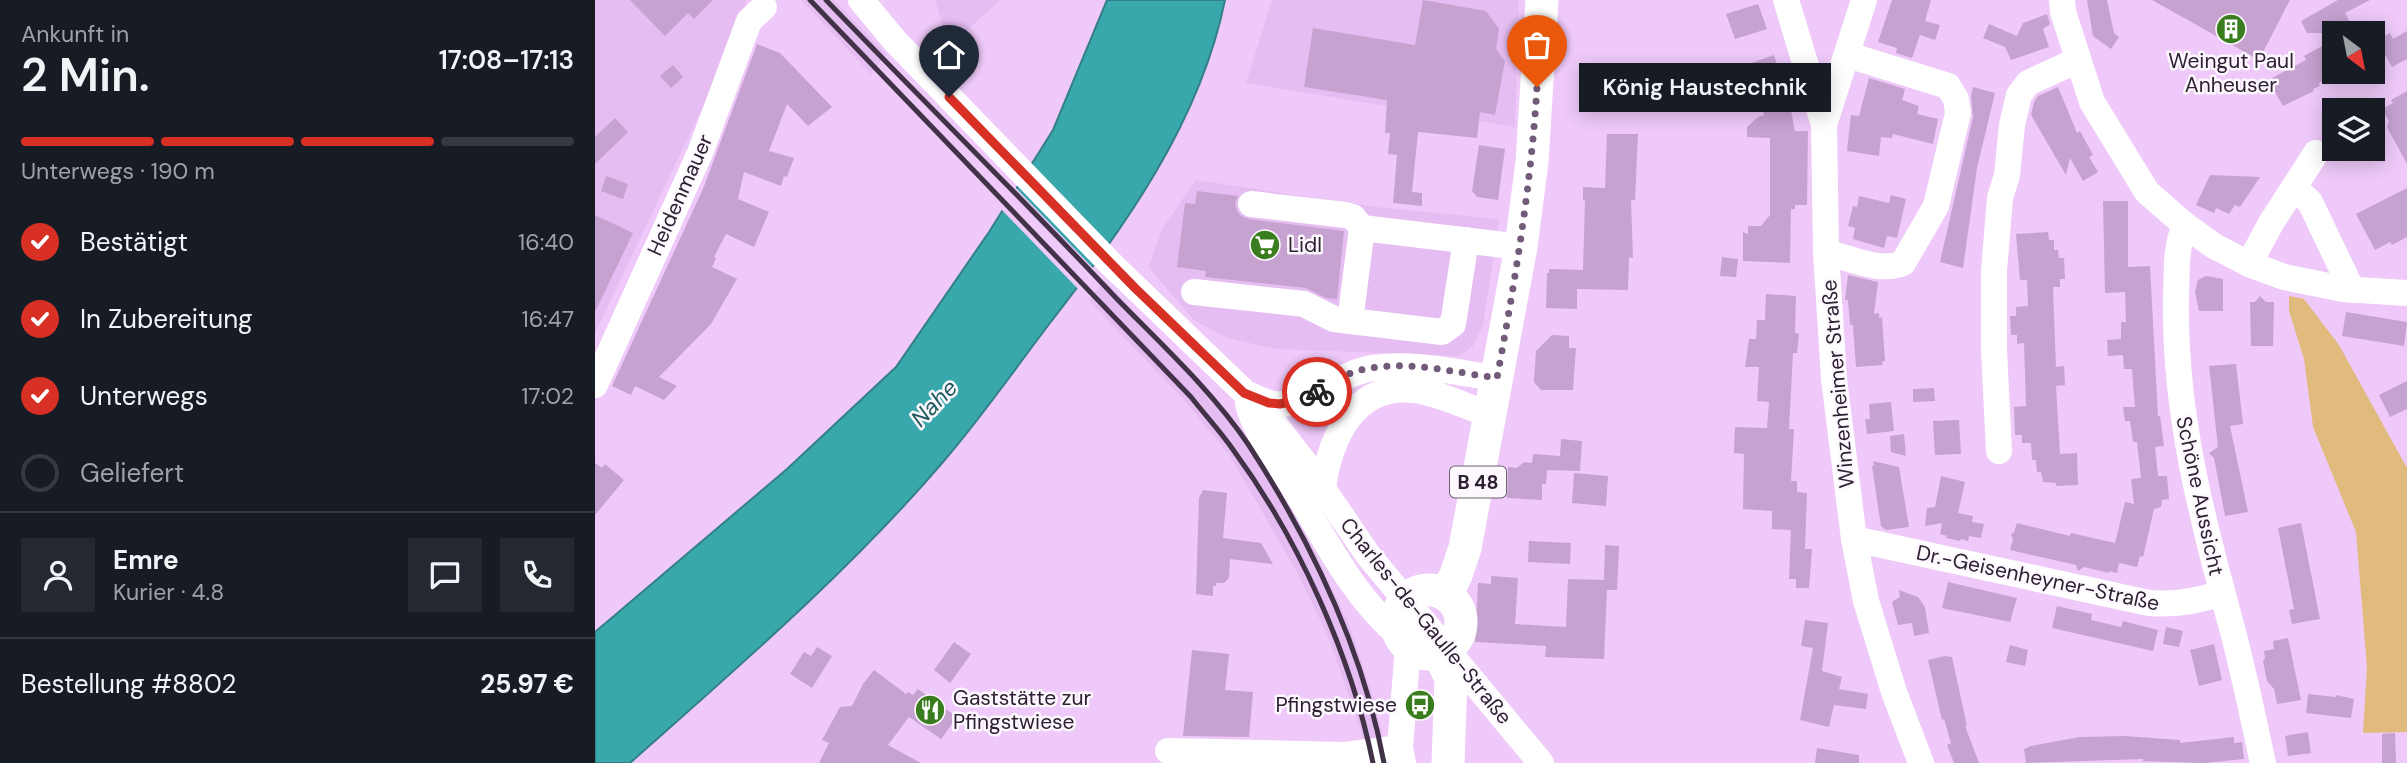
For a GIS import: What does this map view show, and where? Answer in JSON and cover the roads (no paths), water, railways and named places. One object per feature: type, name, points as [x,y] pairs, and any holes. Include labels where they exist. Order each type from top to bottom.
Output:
[{"type":"main road","name":"B 48","points":[[1446,594],[1465,548],[1521,247],[1532,162],[1542,0]]},
{"type":"main road","points":[[1416,645],[1456,640],[1460,630],[1459,610],[1446,594],[1426,590],[1416,592],[1407,598],[1398,616],[1416,645],[1451,679],[1448,763]]},
{"type":"street","name":"Charles-de-Gaulle-Straße","points":[[861,0],[895,41],[1112,265],[1283,434],[1368,555],[1541,763]]},
{"type":"street","points":[[1786,0],[1824,125]]},
{"type":"street","name":"Winzenheimer Straße","points":[[1864,0],[1824,125],[1826,251],[1834,379],[1854,538],[1866,601],[1877,642],[1921,763]]},
{"type":"street","points":[[2062,0],[2063,12],[2092,102],[2147,192],[2185,225],[2214,247],[2284,277],[2352,290],[2407,293]]},
{"type":"street","name":"Heidenmauer","points":[[595,385],[700,153],[748,21],[764,6]]},
{"type":"street","points":[[1826,251],[1882,266],[1895,267],[1903,263],[1936,206],[1958,113],[1956,99],[1948,86],[1848,55]]},
{"type":"street","points":[[1999,451],[1994,350],[1994,271],[2000,198],[2007,175],[2012,125],[2023,88],[2034,78],[2078,60]]},
{"type":"street","points":[[2249,264],[2271,223],[2316,153]]},
{"type":"street","points":[[2295,188],[2310,202],[2352,290]]},
{"type":"street","points":[[1251,204],[1345,215],[1353,217],[1362,228],[1521,247]]},
{"type":"street","name":"Schöne Aussicht","points":[[2185,225],[2177,258],[2175,337],[2180,404],[2199,502],[2263,763]]},
{"type":"street","points":[[1350,321],[1362,228]]},
{"type":"street","points":[[1193,292],[1304,304],[1334,319],[1442,332],[1453,324],[1466,240]]},
{"type":"street","points":[[1418,368],[1422,329]]},
{"type":"street","points":[[1244,393],[1269,403],[1293,402],[1353,373],[1385,366],[1497,378]]},
{"type":"street","points":[[1323,488],[1326,468],[1341,427],[1356,408],[1376,396],[1401,390],[1415,390],[1491,415]]},
{"type":"street","points":[[1168,751],[1346,759],[1402,755],[1416,645],[1374,612],[1351,582],[1260,435],[1244,393]]},
{"type":"street","name":"Dr.-Geisenheyner-Straße","points":[[1854,538],[2149,603],[2171,605],[2194,602],[2221,593]]},
{"type":"water","name":"Nahe","points":[[1107,0],[1225,0],[1198,89],[1178,131],[1132,211],[971,428],[870,542],[792,618],[630,763],[595,763],[595,632],[787,469],[896,367],[989,232],[1053,130]]},
{"type":"railway","points":[[810,0],[1191,397],[1229,444],[1280,522],[1320,600],[1351,681],[1373,763]]},
{"type":"railway","points":[[826,0],[1186,369],[1234,424],[1293,519],[1332,597],[1363,679],[1384,763]]},
{"type":"place","name":"Weingut Paul Anheuser","points":[[2231,29]]},
{"type":"place","name":"König Haustechnik","points":[[1537,87]]},
{"type":"place","name":"Lidl","points":[[1265,245]]},
{"type":"place","name":"Pfingstwiese","points":[[1420,705]]},
{"type":"place","name":"Gaststätte zur Pfingstwiese","points":[[930,710]]}]
